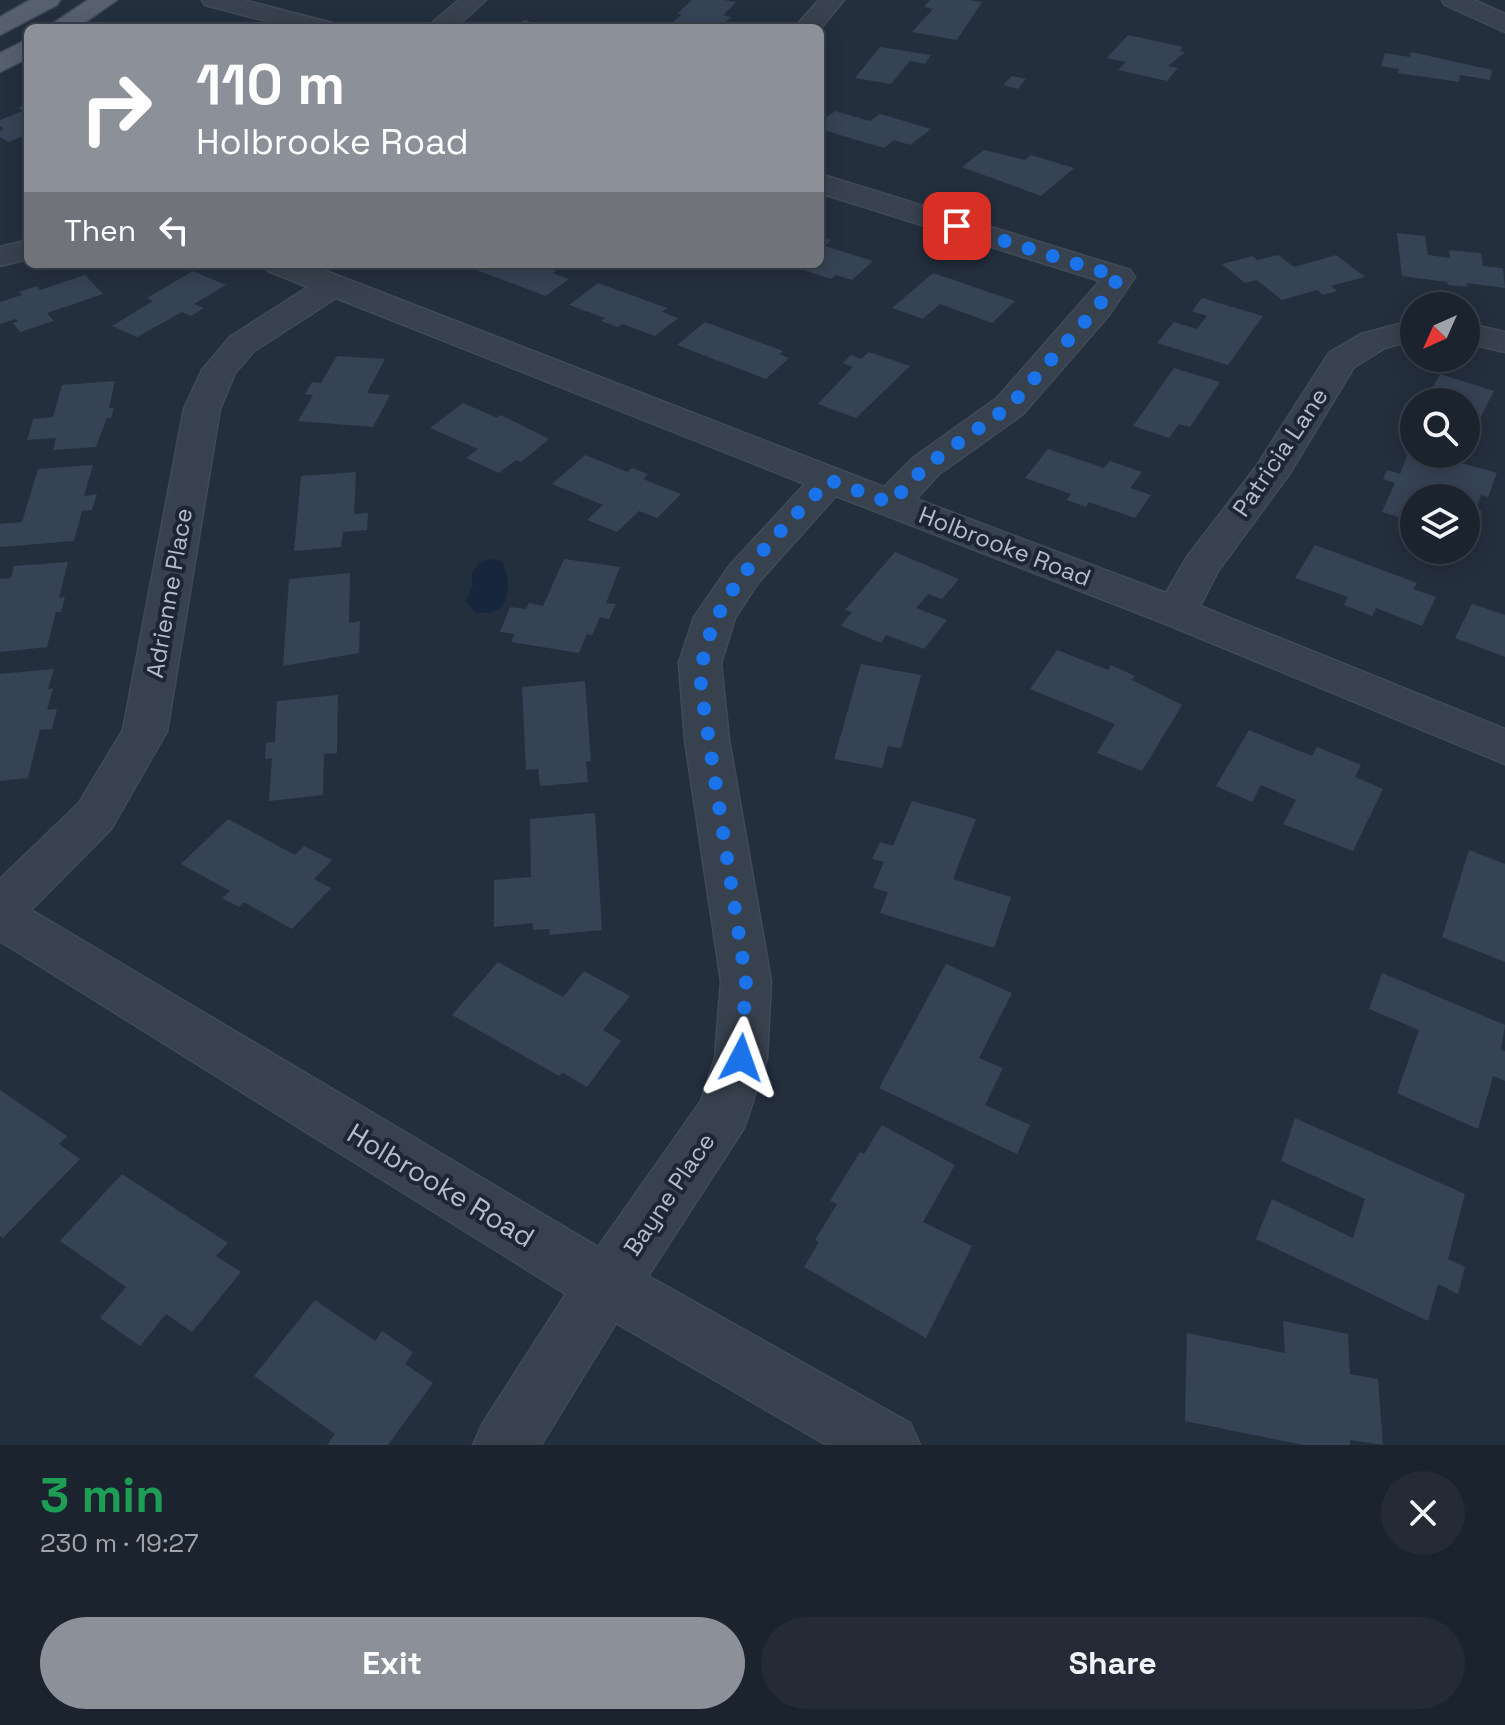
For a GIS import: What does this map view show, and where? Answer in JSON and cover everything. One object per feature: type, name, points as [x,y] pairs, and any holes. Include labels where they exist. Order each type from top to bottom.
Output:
[{"type":"main road","points":[[0,27],[48,0]]},
{"type":"main road","points":[[66,24],[105,0]]},
{"type":"main road","points":[[0,64],[24,49]]},
{"type":"street","points":[[214,0],[307,24]]},
{"type":"street","points":[[444,24],[474,0]]},
{"type":"street","points":[[811,24],[832,0]]},
{"type":"street","points":[[1454,0],[1505,24]]},
{"type":"street","points":[[824,184],[1119,277],[1097,308],[1010,406],[926,466],[891,503]]},
{"type":"street","points":[[0,257],[24,250]]},
{"type":"street","name":"Holbrooke Road","points":[[289,268],[1176,612],[1505,747]]},
{"type":"street","name":"Adrienne Place","points":[[0,908],[43,870],[95,816],[145,731],[202,409],[219,370],[242,344],[332,286]]},
{"type":"street","name":"Patricia Lane","points":[[1176,612],[1201,566],[1271,473],[1341,360],[1373,341],[1400,334]]},
{"type":"street","points":[[1480,336],[1505,342]]},
{"type":"street","name":"Bayne Place","points":[[505,1445],[606,1285],[659,1212],[725,1111],[741,1058],[746,981],[707,740],[700,663],[715,617],[744,574],[829,480]]},
{"type":"street","name":"Holbrooke Road","points":[[0,916],[606,1285],[888,1445]]},
{"type":"water","points":[[488,559],[502,561],[508,591],[501,608],[476,613],[466,601],[473,585],[471,575],[479,563]]},
{"type":"building","points":[[692,0],[736,2],[723,15],[731,17],[723,24],[672,23],[682,14],[677,14]]},
{"type":"building","points":[[930,0],[982,2],[957,40],[912,32],[933,9],[924,7]]},
{"type":"building","points":[[525,20],[538,24],[516,24]]},
{"type":"building","points":[[1128,35],[1183,47],[1180,51],[1185,52],[1168,66],[1178,68],[1167,81],[1118,70],[1126,62],[1107,58]]},
{"type":"building","points":[[880,47],[931,55],[925,64],[910,61],[891,84],[855,78]]},
{"type":"building","points":[[1411,52],[1492,70],[1490,80],[1460,75],[1459,82],[1398,73],[1399,69],[1381,66],[1385,53],[1410,57]]},
{"type":"building","points":[[1012,76],[1026,79],[1018,89],[1003,85]]},
{"type":"building","points":[[24,106],[24,136],[9,142],[0,137],[0,131],[4,129],[0,126],[0,120],[23,111],[18,108]]},
{"type":"building","points":[[835,111],[870,121],[880,114],[931,129],[910,145],[894,140],[884,148],[824,130],[824,119]]},
{"type":"building","points":[[984,150],[1025,160],[1031,155],[1074,168],[1041,196],[962,167]]},
{"type":"building","points":[[1397,233],[1425,236],[1428,255],[1450,258],[1449,250],[1481,253],[1483,266],[1503,268],[1505,288],[1466,283],[1468,287],[1448,285],[1447,282],[1402,276]]},
{"type":"building","points":[[824,238],[831,240],[825,246],[873,261],[852,280],[836,275],[831,279],[797,268],[824,268]]},
{"type":"building","points":[[1278,255],[1294,267],[1336,255],[1365,277],[1331,286],[1337,291],[1323,295],[1317,290],[1282,300],[1257,280],[1245,283],[1222,264],[1253,256],[1257,260]]},
{"type":"building","points":[[471,268],[558,269],[553,273],[569,279],[546,296]]},
{"type":"building","points":[[193,271],[226,285],[194,304],[204,308],[191,316],[182,312],[137,337],[112,326],[153,301],[147,298]]},
{"type":"building","points":[[933,273],[1015,301],[992,323],[940,304],[923,319],[892,308]]},
{"type":"building","points":[[85,275],[103,294],[47,313],[54,321],[20,332],[13,323],[18,321],[16,319],[0,324],[0,302],[37,286],[40,290]]},
{"type":"building","points":[[598,283],[667,308],[662,312],[678,318],[655,336],[622,324],[618,327],[601,321],[605,318],[569,305]]},
{"type":"building","points":[[1202,298],[1263,316],[1228,365],[1157,343],[1174,322],[1197,329],[1207,316],[1192,311]]},
{"type":"building","points":[[705,322],[783,351],[779,354],[789,358],[766,379],[677,345]]},
{"type":"building","points":[[869,352],[910,366],[856,418],[818,404],[853,367],[843,363],[851,355],[861,359]]},
{"type":"building","points":[[337,356],[385,359],[367,393],[390,395],[373,427],[298,421],[313,395],[305,394],[312,382],[321,383]]},
{"type":"building","points":[[1174,368],[1220,382],[1190,427],[1179,424],[1169,438],[1133,426]]},
{"type":"building","points":[[1440,374],[1494,391],[1480,418],[1480,388],[1432,388]]},
{"type":"building","points":[[115,381],[109,408],[114,408],[96,447],[53,450],[56,438],[27,440],[33,419],[53,417],[62,385]]},
{"type":"building","points":[[463,403],[497,418],[501,415],[549,439],[521,462],[516,460],[499,473],[466,458],[478,449],[430,428]]},
{"type":"building","points":[[1048,449],[1104,468],[1110,461],[1142,472],[1130,488],[1151,495],[1135,518],[1089,502],[1086,507],[1067,500],[1071,494],[1025,478]]},
{"type":"building","points":[[585,455],[628,472],[632,468],[648,474],[643,479],[681,494],[657,518],[639,511],[617,532],[587,520],[603,505],[552,484]]},
{"type":"building","points":[[93,465],[84,496],[97,494],[92,510],[82,511],[74,541],[0,547],[0,524],[22,522],[38,469]]},
{"type":"building","points":[[1402,468],[1479,468],[1497,473],[1488,497],[1481,495],[1480,498],[1480,484],[1400,484],[1400,518],[1382,512],[1395,483],[1383,479],[1387,470],[1400,474]]},
{"type":"building","points":[[356,472],[354,514],[368,513],[367,530],[343,532],[341,547],[294,551],[301,476]]},
{"type":"building","points":[[1315,545],[1417,583],[1413,589],[1436,597],[1422,626],[1376,608],[1372,616],[1344,605],[1348,597],[1295,578]]},
{"type":"building","points":[[895,552],[959,579],[942,599],[928,594],[916,608],[947,620],[924,649],[886,635],[881,643],[841,626],[852,612],[845,610]]},
{"type":"building","points":[[564,559],[620,567],[606,603],[616,604],[609,619],[600,617],[592,635],[587,634],[579,653],[511,642],[515,634],[500,632],[510,607],[526,609],[529,603],[543,606]]},
{"type":"building","points":[[68,562],[59,598],[65,597],[61,612],[56,612],[47,647],[0,652],[0,579],[11,578],[14,566]]},
{"type":"building","points":[[350,573],[349,623],[360,621],[359,653],[283,666],[289,579]]},
{"type":"building","points":[[1472,604],[1505,615],[1505,657],[1455,638]]},
{"type":"building","points":[[1057,650],[1108,670],[1111,665],[1135,676],[1132,680],[1182,705],[1142,771],[1097,753],[1115,724],[1030,689]]},
{"type":"building","points":[[861,664],[921,675],[901,748],[888,746],[882,768],[834,759]]},
{"type":"building","points":[[54,669],[48,689],[53,688],[47,710],[57,709],[52,729],[40,730],[28,778],[0,781],[0,674]]},
{"type":"building","points":[[585,681],[591,761],[586,762],[588,782],[540,786],[538,769],[526,770],[522,687]]},
{"type":"building","points":[[338,695],[337,753],[324,754],[323,795],[269,801],[272,758],[265,759],[266,743],[275,742],[277,701]]},
{"type":"building","points":[[1249,730],[1312,756],[1317,747],[1361,765],[1355,777],[1383,789],[1353,851],[1283,824],[1296,800],[1261,785],[1252,802],[1216,786]]},
{"type":"building","points":[[912,801],[976,819],[953,879],[1011,897],[994,948],[880,913],[888,892],[873,888],[884,862],[872,859],[880,842],[893,846]]},
{"type":"building","points":[[595,813],[602,930],[549,935],[550,929],[533,930],[533,923],[494,927],[494,880],[531,877],[530,819]]},
{"type":"building","points":[[228,819],[295,855],[304,846],[332,860],[314,879],[331,888],[292,929],[244,902],[239,907],[222,898],[230,891],[181,864]]},
{"type":"building","points":[[1469,850],[1505,864],[1505,962],[1442,937]]},
{"type":"building","points":[[498,962],[563,997],[584,971],[630,996],[603,1030],[621,1041],[587,1087],[563,1073],[559,1076],[452,1015]]},
{"type":"building","points":[[946,964],[1012,993],[979,1058],[1003,1068],[985,1105],[1030,1125],[1017,1154],[879,1088]]},
{"type":"building","points":[[1382,973],[1505,1025],[1501,1050],[1505,1051],[1505,1081],[1493,1076],[1478,1129],[1397,1093],[1419,1030],[1369,1009]]},
{"type":"building","points":[[0,1090],[67,1136],[59,1144],[80,1159],[3,1238],[0,1236]]},
{"type":"building","points":[[1295,1118],[1465,1194],[1448,1259],[1465,1267],[1458,1294],[1438,1284],[1428,1321],[1256,1239],[1272,1199],[1353,1238],[1365,1199],[1281,1161]]},
{"type":"building","points":[[882,1125],[955,1165],[923,1222],[972,1246],[926,1338],[804,1267],[819,1242],[815,1240],[837,1204],[830,1201],[860,1152],[864,1154]]},
{"type":"building","points":[[122,1174],[228,1243],[216,1256],[241,1272],[192,1332],[166,1314],[140,1346],[100,1318],[126,1287],[60,1241]]},
{"type":"building","points":[[315,1300],[375,1341],[382,1331],[413,1352],[405,1364],[433,1383],[388,1445],[327,1445],[335,1434],[254,1376]]},
{"type":"building","points":[[1283,1321],[1348,1334],[1350,1374],[1378,1379],[1383,1445],[1350,1440],[1350,1445],[1303,1445],[1185,1421],[1187,1333],[1285,1353]]},
{"type":"route","points":[[741,1058],[746,981],[701,689],[700,663],[715,617],[744,574],[829,480],[891,503],[926,466],[1010,406],[1097,308],[1119,277],[957,226]]}]
